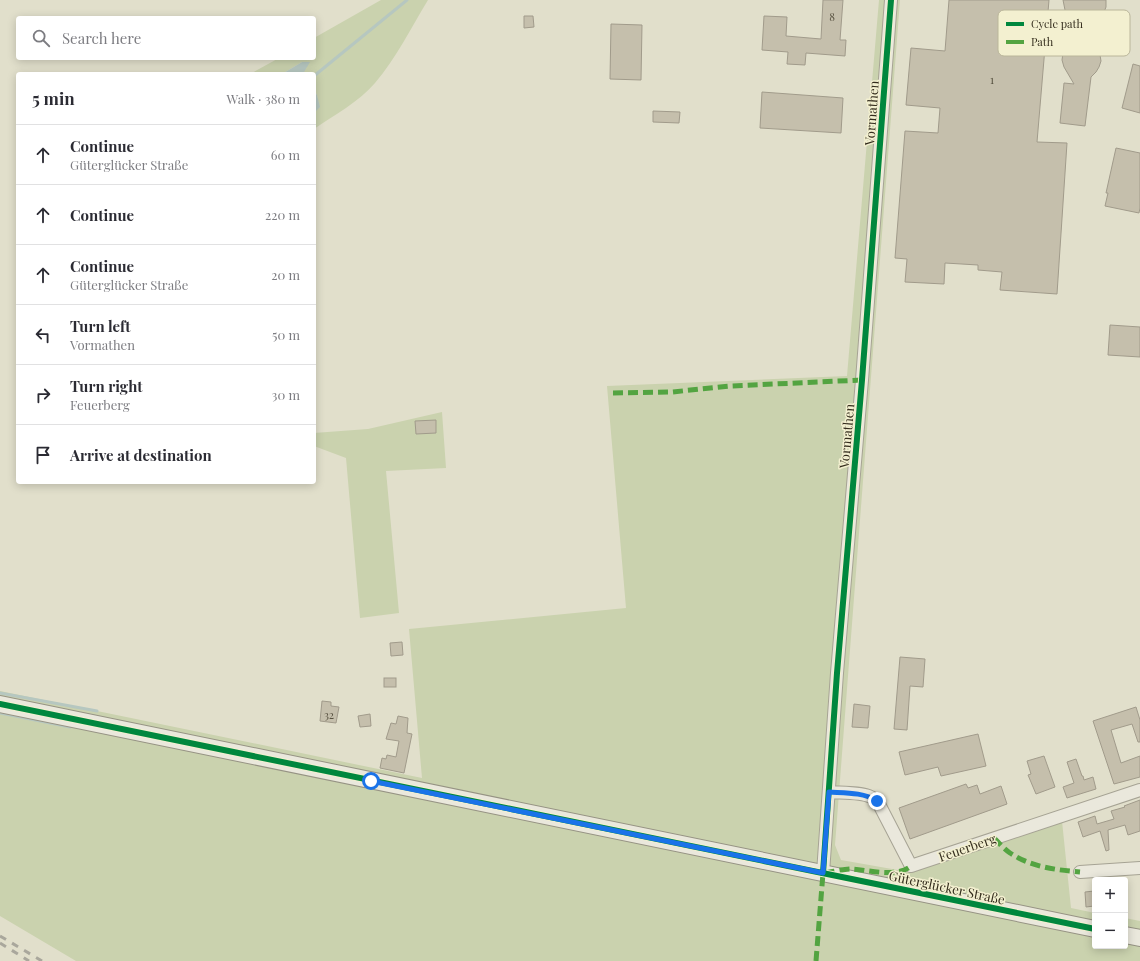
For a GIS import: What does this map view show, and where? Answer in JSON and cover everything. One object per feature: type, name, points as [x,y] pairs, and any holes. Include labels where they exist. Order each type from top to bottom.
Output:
[{"type":"street","name":"Vormathen","points":[[823,873],[837,672],[862,380],[891,0]]},
{"type":"street","name":"Güterglücker Straße","points":[[0,704],[1092,928]]},
{"type":"street","name":"Feuerberg","points":[[829,792],[863,795],[871,797],[877,801],[911,866],[1140,790]]},
{"type":"street","points":[[1080,872],[1140,868]]},
{"type":"street","points":[[1128,936],[1140,938]]},
{"type":"green space","points":[[381,0],[428,0],[397,53],[369,90],[316,128],[316,111],[319,107],[316,93],[316,72],[304,72],[302,62],[285,72],[254,72],[275,60],[316,60],[316,37]]},
{"type":"green space","points":[[879,0],[900,0],[835,845],[841,860],[909,872],[1062,821],[1071,908],[1092,912],[1092,949],[1128,949],[1128,919],[1140,921],[1140,961],[76,961],[0,916],[0,691],[422,778],[409,629],[626,608],[607,386],[847,376]]},
{"type":"green space","points":[[442,412],[446,468],[386,471],[399,613],[360,618],[346,458],[316,447],[316,433],[368,429]]},
{"type":"shaded area","points":[[302,62],[310,62],[304,72],[285,72]]},
{"type":"shaded area","points":[[316,93],[317,95],[320,107],[316,111]]},
{"type":"building","points":[[823,0],[843,0],[840,40],[846,40],[845,56],[806,53],[805,65],[787,64],[788,52],[762,50],[764,16],[787,17],[786,36],[821,39]]},
{"type":"building","points":[[949,0],[1049,0],[1048,10],[998,10],[998,56],[1044,56],[1037,142],[1067,143],[1057,294],[1000,290],[1002,272],[978,270],[978,265],[945,263],[944,284],[905,282],[907,259],[895,258],[905,131],[938,133],[940,108],[906,105],[911,48],[945,51]]},
{"type":"building","points":[[1063,0],[1106,0],[1105,10],[1065,10]]},
{"type":"building","points":[[524,16],[533,16],[534,27],[524,28]]},
{"type":"building","points":[[611,24],[642,25],[641,80],[610,79]]},
{"type":"building","points":[[1063,56],[1100,56],[1101,61],[1099,67],[1091,77],[1085,126],[1060,123],[1064,83],[1074,84],[1064,67]]},
{"type":"building","points":[[1133,64],[1140,66],[1140,113],[1122,108]]},
{"type":"building","points":[[762,92],[843,98],[841,133],[760,128]]},
{"type":"building","points":[[653,111],[680,112],[679,123],[653,122]]},
{"type":"building","points":[[1116,148],[1140,153],[1139,213],[1105,206],[1108,193],[1106,193]]},
{"type":"building","points":[[1110,325],[1140,327],[1140,357],[1108,355]]},
{"type":"building","points":[[436,420],[436,433],[416,434],[415,421]]},
{"type":"building","points":[[402,642],[403,655],[391,656],[390,643]]},
{"type":"building","points":[[900,657],[925,659],[923,687],[910,686],[907,730],[894,729]]},
{"type":"building","points":[[384,678],[396,678],[396,687],[384,687]]},
{"type":"building","points":[[322,701],[331,702],[331,706],[339,707],[336,723],[320,721]]},
{"type":"building","points":[[854,704],[870,706],[868,728],[852,727]]},
{"type":"building","points":[[1136,707],[1140,720],[1140,742],[1138,742],[1132,724],[1111,730],[1121,763],[1140,756],[1140,777],[1114,784],[1093,721]]},
{"type":"building","points":[[370,714],[371,726],[360,727],[358,716]]},
{"type":"building","points":[[398,716],[408,718],[407,733],[412,734],[404,773],[380,768],[382,758],[386,759],[387,755],[396,757],[399,741],[386,739],[391,723],[396,724]]},
{"type":"building","points":[[978,734],[986,766],[941,776],[938,767],[905,775],[899,752]]},
{"type":"building","points":[[1044,756],[1055,787],[1036,794],[1028,775],[1031,774],[1027,761]]},
{"type":"building","points":[[1076,759],[1084,780],[1093,777],[1096,789],[1067,798],[1063,787],[1074,783],[1067,762]]},
{"type":"building","points":[[966,784],[968,788],[977,785],[980,794],[1001,786],[1007,804],[910,839],[899,808]]},
{"type":"building","points":[[1140,800],[1140,831],[1128,835],[1125,825],[1108,830],[1109,850],[1106,851],[1100,831],[1083,837],[1078,822],[1095,816],[1097,824],[1114,819],[1111,811],[1125,807],[1124,806]]},
{"type":"building","points":[[1092,891],[1092,906],[1086,907],[1085,892]]},
{"type":"waterway","points":[[316,74],[407,0]]},
{"type":"waterway","points":[[0,693],[97,711]]},
{"type":"waterway","points":[[0,713],[70,727]]},
{"type":"railway","points":[[0,936],[42,961]]},
{"type":"railway","points":[[0,943],[29,961]]},
{"type":"marked path","points":[[613,393],[672,392],[730,386],[862,380]]},
{"type":"marked path","points":[[994,838],[1004,848],[1026,862],[1053,869],[1080,872]]},
{"type":"marked path","points":[[816,961],[823,873],[845,869],[874,872],[898,872],[911,866]]},
{"type":"cycle path","points":[[823,873],[837,673],[862,380],[891,0]]},
{"type":"cycle path","points":[[0,704],[1092,928]]},
{"type":"route","points":[[371,781],[823,873],[829,792],[863,795],[871,797],[877,801]]}]
